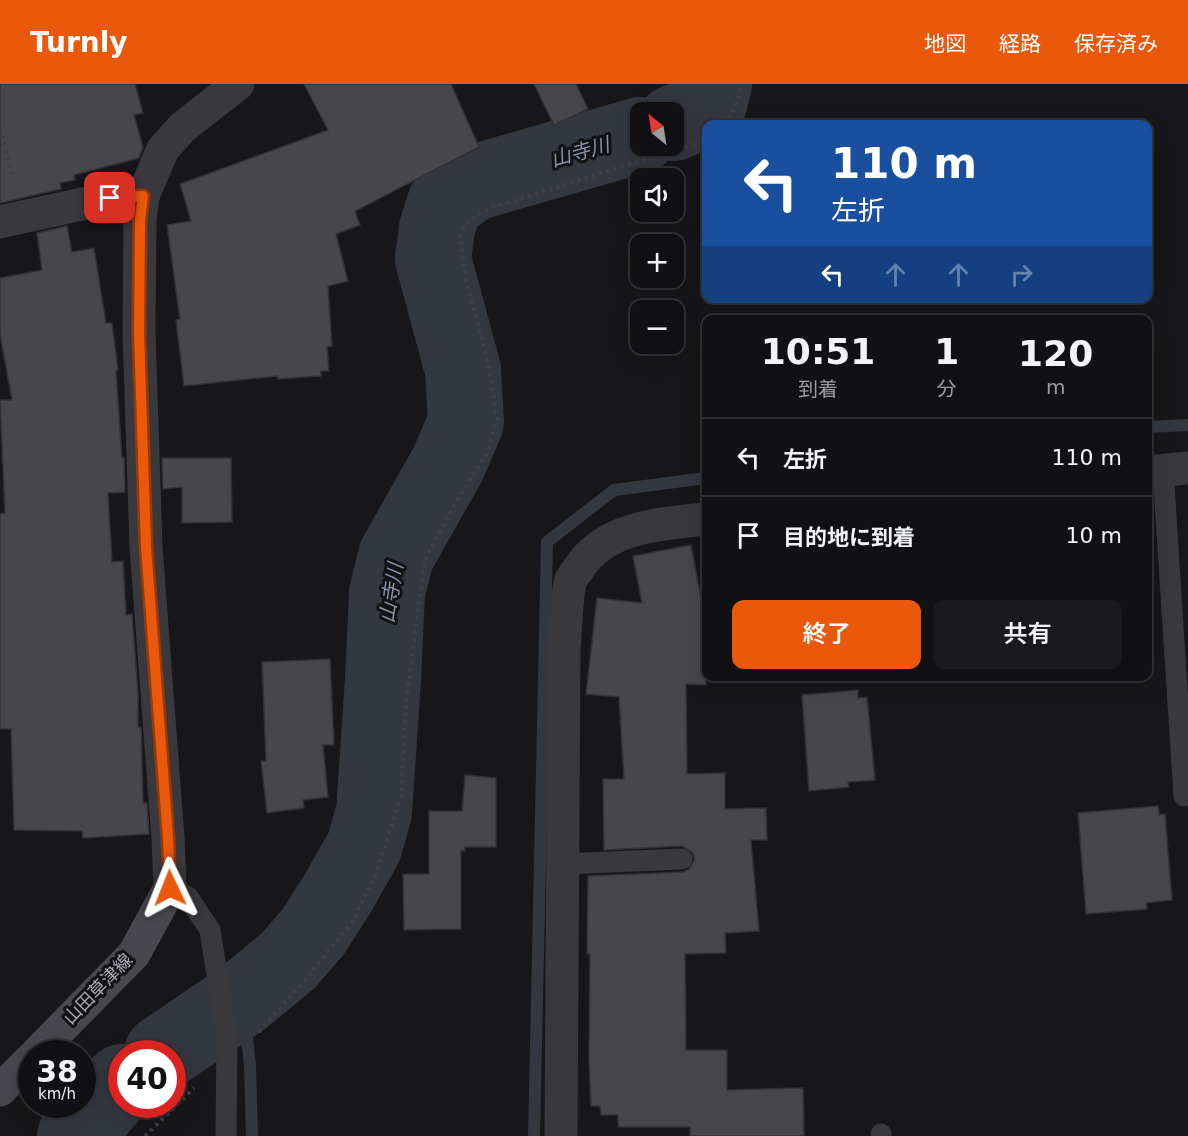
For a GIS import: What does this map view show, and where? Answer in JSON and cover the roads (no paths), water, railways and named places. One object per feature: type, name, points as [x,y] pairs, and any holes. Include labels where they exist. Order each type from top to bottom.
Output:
[{"type":"main road","name":"山田草津線","points":[[50,1040],[134,954],[170,888]]},
{"type":"main road","points":[[0,1090],[18,1072]]},
{"type":"street","points":[[170,888],[146,547],[139,333],[140,220],[143,196],[163,149],[183,127],[238,84]]},
{"type":"street","points":[[11,220],[110,198],[143,196]]},
{"type":"street","points":[[561,1136],[564,649],[571,580],[584,561],[601,544],[621,534],[666,524],[702,520]]},
{"type":"lane","points":[[1166,470],[1184,796]]},
{"type":"lane","points":[[563,864],[682,859]]},
{"type":"lane","points":[[170,888],[188,897],[210,930],[227,1038],[225,1136]]},
{"type":"waterway","name":"山寺川","points":[[684,119],[708,108],[714,84]]},
{"type":"waterway","name":"山寺川","points":[[181,1040],[243,998],[288,961],[313,932],[364,847],[374,812],[387,593],[396,556],[448,464],[466,422],[463,370],[433,259],[437,228],[445,203],[473,183],[630,138]]},
{"type":"waterway","points":[[1152,427],[1188,425]]},
{"type":"waterway","points":[[534,1136],[547,542],[614,490],[702,479]]},
{"type":"waterway","points":[[243,998],[250,1066],[252,1136]]},
{"type":"waterway","name":"山寺川","points":[[75,1136],[108,1098]]}]
